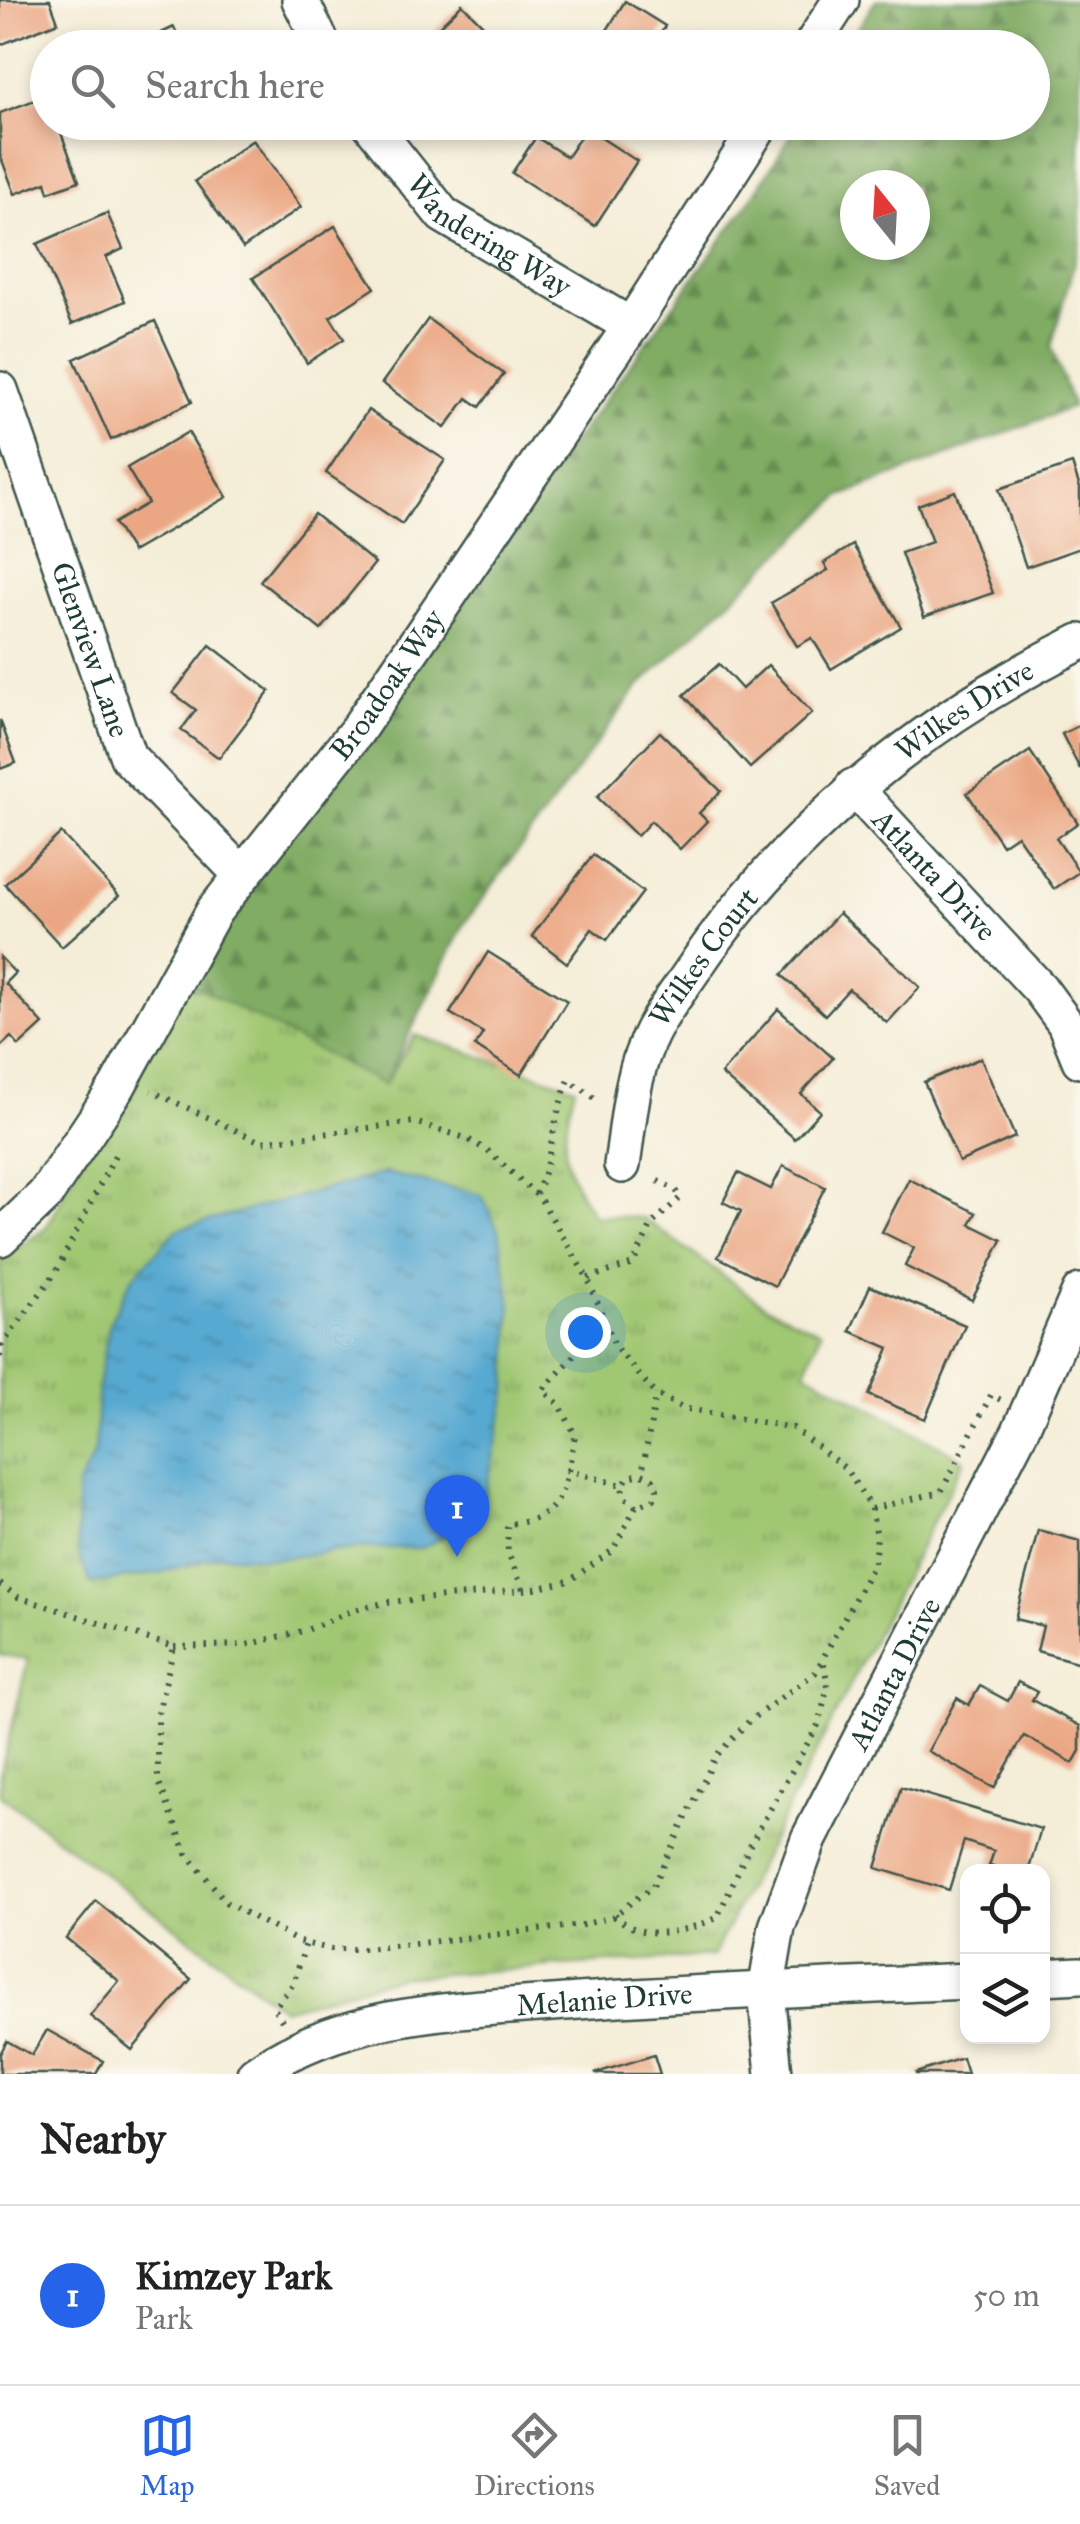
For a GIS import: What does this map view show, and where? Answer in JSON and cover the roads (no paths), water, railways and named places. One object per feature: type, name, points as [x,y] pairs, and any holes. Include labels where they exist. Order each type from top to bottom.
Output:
[{"type":"street","points":[[300,0],[315,30]]},
{"type":"street","points":[[822,30],[841,0]]},
{"type":"street","name":"Wandering Way","points":[[383,140],[443,215],[631,326]]},
{"type":"street","name":"Broadoak Way","points":[[0,1238],[45,1195],[117,1086],[214,911],[240,873],[356,732],[631,326],[750,140]]},
{"type":"street","name":"Glenview Lane","points":[[0,390],[128,758],[240,873]]},
{"type":"street","name":"Wilkes Drive","points":[[853,787],[1021,671],[1080,642]]},
{"type":"street","name":"Atlanta Drive","points":[[853,787],[1040,988],[1065,1023],[1080,1060]]},
{"type":"street","name":"Wilkes Court","points":[[622,1165],[636,1074],[652,1031],[731,913],[853,787]]},
{"type":"street","name":"Atlanta Drive","points":[[774,2074],[766,1991],[777,1926],[809,1839],[1028,1414],[1080,1292]]},
{"type":"street","points":[[1050,1977],[1080,1976]]},
{"type":"street","name":"Melanie Drive","points":[[256,2074],[336,2032],[426,2013],[960,1981]]},
{"type":"water","points":[[385,1173],[482,1195],[499,1232],[511,1302],[507,1393],[485,1495],[465,1525],[422,1548],[362,1548],[274,1559],[220,1555],[159,1573],[91,1584],[78,1553],[77,1488],[95,1451],[99,1380],[110,1322],[132,1278],[178,1229]]},
{"type":"place","name":"Kimzey Park","points":[[457,1557]]}]
